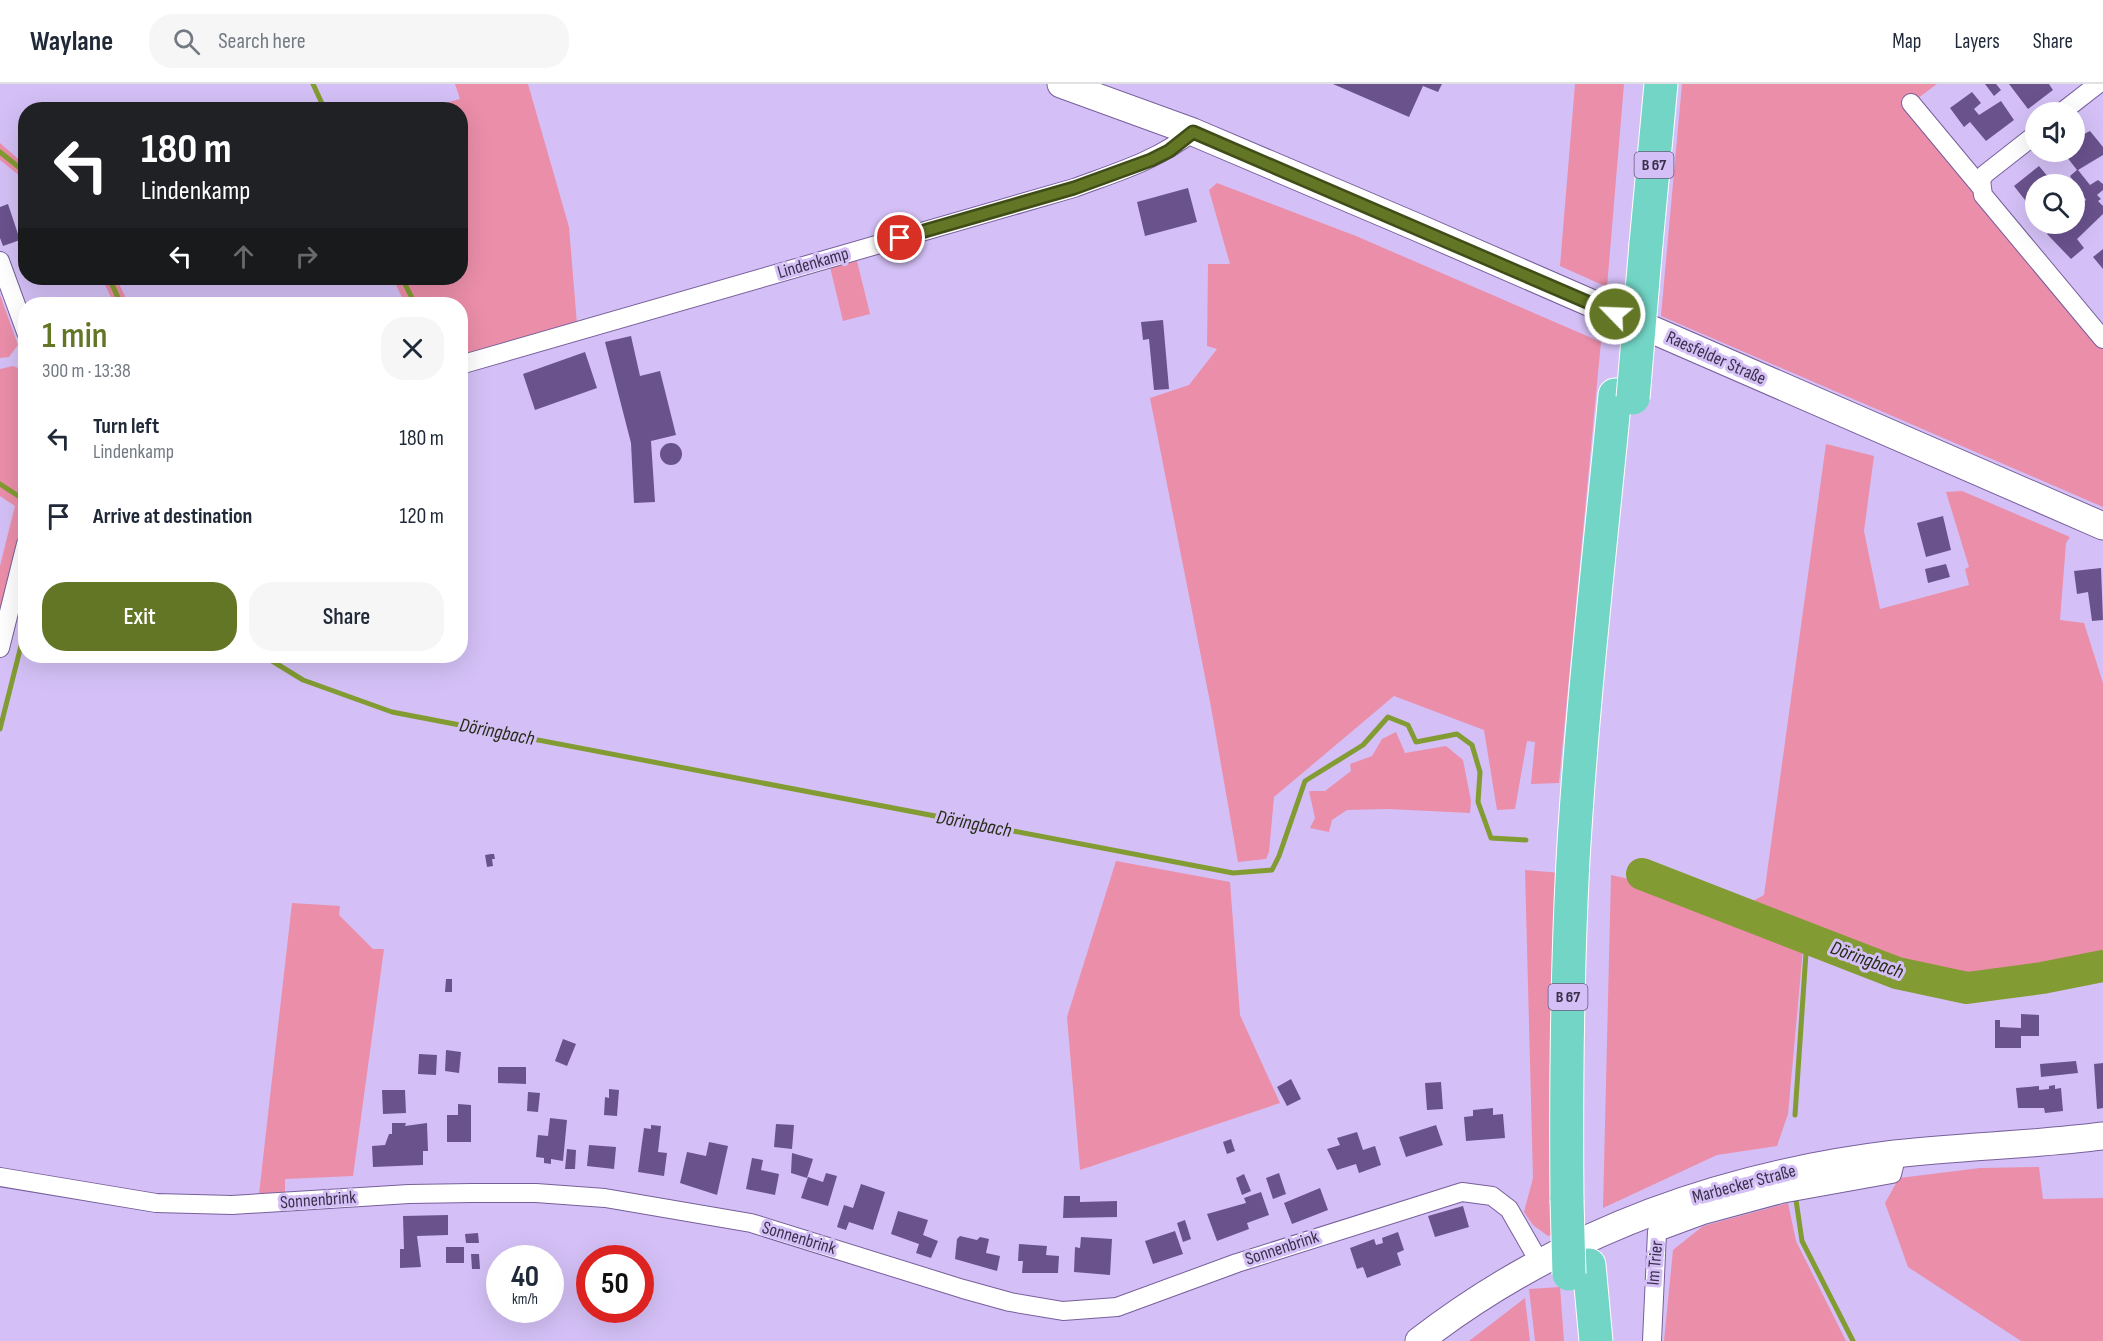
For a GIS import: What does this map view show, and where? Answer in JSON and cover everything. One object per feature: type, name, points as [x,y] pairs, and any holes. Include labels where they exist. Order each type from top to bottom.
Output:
[{"type":"highway","name":"B 67","points":[[1575,1341],[1579,1270],[1576,1199],[1596,801],[1624,396],[1637,243],[1656,84]]},
{"type":"highway","name":"B 67","points":[[1579,1270],[1596,1341]]},
{"type":"main road","name":"Raesfelder Straße","points":[[1061,84],[1193,132],[2103,526]]},
{"type":"main road","name":"Marbecker Straße","points":[[1419,1341],[1491,1291],[1602,1231],[1724,1187],[1785,1172],[1897,1154],[2103,1136]]},
{"type":"street","points":[[2075,102],[2098,84]]},
{"type":"street","points":[[1911,103],[1980,186],[1983,195],[2103,339]]},
{"type":"street","name":"Lindenkamp","points":[[468,363],[1074,188],[1151,160],[1169,151],[1193,132]]},
{"type":"street","points":[[1980,186],[1985,174],[2025,143]]},
{"type":"street","points":[[0,261],[18,310]]},
{"type":"street","points":[[0,648],[18,576]]},
{"type":"street","name":"Im Trier","points":[[1652,1341],[1657,1232],[1703,1215],[1781,1194],[1892,1174],[1897,1154]]},
{"type":"street","name":"Sonnenbrink","points":[[0,1177],[156,1203],[232,1205],[409,1194],[472,1193],[536,1193],[604,1197],[751,1223],[963,1289],[1010,1302],[1063,1311],[1118,1306],[1237,1263],[1462,1192],[1492,1196],[1509,1209],[1540,1263]]},
{"type":"shaded area","points":[[455,84],[528,84],[569,227],[577,324],[468,356],[468,297],[402,297],[396,285],[468,285],[468,102],[449,102],[460,99]]},
{"type":"shaded area","points":[[1575,84],[1624,84],[1607,287],[1560,266]]},
{"type":"shaded area","points":[[1682,84],[1937,84],[1906,107],[2103,345],[2103,507],[1661,316]]},
{"type":"shaded area","points":[[0,143],[18,159],[18,174],[0,160]]},
{"type":"shaded area","points":[[1217,183],[1356,236],[1601,342],[1559,783],[1531,784],[1535,742],[1527,741],[1515,809],[1497,810],[1484,730],[1394,696],[1274,797],[1269,852],[1266,859],[1238,862],[1211,707],[1150,398],[1189,385],[1217,349],[1207,346],[1208,264],[1230,264],[1209,190]]},
{"type":"shaded area","points":[[857,261],[870,314],[843,321],[830,267]]},
{"type":"shaded area","points":[[105,285],[120,285],[126,297],[111,297]]},
{"type":"shaded area","points":[[0,295],[18,345],[9,357],[0,358]]},
{"type":"shaded area","points":[[13,366],[18,368],[18,541],[0,612],[0,566],[15,506],[0,496],[0,369]]},
{"type":"shaded area","points":[[1826,444],[1874,456],[1864,531],[1880,609],[1969,585],[1965,569],[1969,567],[1946,492],[1962,491],[2070,537],[2066,543],[2060,620],[2084,623],[2103,683],[2103,956],[2002,978],[1959,980],[1907,965],[1753,901],[1764,895]]},
{"type":"shaded area","points":[[1396,732],[1405,753],[1446,746],[1463,760],[1471,801],[1470,813],[1388,809],[1347,810],[1332,820],[1329,832],[1310,828],[1315,818],[1309,791],[1325,791],[1351,771],[1350,764],[1372,756],[1382,739]]},
{"type":"shaded area","points":[[1116,861],[1230,882],[1240,1015],[1280,1103],[1080,1170],[1067,1017]]},
{"type":"shaded area","points":[[1525,870],[1561,873],[1558,1233],[1548,1236],[1533,1225],[1524,1212],[1533,1178]]},
{"type":"shaded area","points":[[1611,875],[1638,881],[1649,893],[1803,949],[1788,1114],[1777,1146],[1717,1155],[1603,1208]]},
{"type":"shaded area","points":[[292,903],[340,906],[339,915],[373,949],[384,949],[353,1176],[285,1179],[285,1192],[259,1194]]},
{"type":"shaded area","points":[[2039,1167],[2043,1199],[2103,1198],[2103,1341],[2021,1341],[1908,1267],[1885,1203],[1899,1178],[1980,1168]]},
{"type":"shaded area","points":[[1788,1203],[1796,1241],[1846,1341],[1664,1341],[1673,1250],[1703,1226]]},
{"type":"shaded area","points":[[1560,1287],[1564,1341],[1535,1341],[1529,1289]]},
{"type":"shaded area","points":[[1525,1298],[1530,1341],[1469,1341]]},
{"type":"building","points":[[1333,84],[1442,84],[1438,92],[1423,86],[1409,117]]},
{"type":"building","points":[[1985,84],[1996,84],[2001,90],[1994,96]]},
{"type":"building","points":[[2009,84],[2049,84],[2053,90],[2037,102],[2025,102],[2025,105]]},
{"type":"building","points":[[1972,92],[1981,103],[1974,109],[1979,115],[2001,101],[2014,120],[1986,141],[1970,122],[1964,127],[1950,108]]},
{"type":"building","points":[[2090,131],[2103,147],[2103,155],[2078,170],[2081,174],[2072,174],[2077,170],[2071,162],[2085,162],[2085,134]]},
{"type":"building","points":[[2039,166],[2046,174],[2029,174]]},
{"type":"building","points":[[2025,177],[2025,200],[2014,186]]},
{"type":"building","points":[[2085,179],[2090,185],[2098,180],[2103,184],[2103,190],[2097,195],[2101,199],[2098,201],[2103,206],[2103,214],[2085,231],[2085,201]]},
{"type":"building","points":[[1188,188],[1197,222],[1145,236],[1137,202]]},
{"type":"building","points":[[8,204],[18,234],[18,241],[3,246],[0,238],[0,207]]},
{"type":"building","points":[[2047,234],[2082,234],[2077,239],[2084,248],[2071,259]]},
{"type":"building","points":[[2103,249],[2103,269],[2093,257]]},
{"type":"building","points":[[1163,320],[1169,389],[1154,390],[1149,339],[1143,340],[1141,322]]},
{"type":"building","points":[[631,336],[640,376],[660,371],[676,435],[651,441],[655,502],[634,503],[631,443],[605,342]]},
{"type":"building","points":[[585,352],[597,388],[535,410],[523,374]]},
{"type":"building","points":[[671,443],[679,446],[682,454],[679,462],[671,465],[663,462],[660,454],[663,446]]},
{"type":"building","points":[[1943,516],[1951,550],[1926,557],[1917,523]]},
{"type":"building","points":[[1946,564],[1950,577],[1928,583],[1925,569]]},
{"type":"building","points":[[2101,568],[2103,620],[2092,621],[2088,592],[2077,594],[2074,571]]},
{"type":"building","points":[[494,854],[493,866],[487,867],[485,855]]},
{"type":"building","points":[[446,979],[452,979],[452,992],[445,992]]},
{"type":"building","points":[[2021,1014],[2039,1015],[2039,1036],[2021,1036],[2021,1048],[1995,1048],[1995,1020],[2000,1020],[2000,1027],[2021,1028]]},
{"type":"building","points":[[563,1039],[576,1044],[567,1066],[555,1061]]},
{"type":"building","points":[[446,1050],[461,1052],[459,1073],[445,1071]]},
{"type":"building","points":[[419,1054],[437,1055],[436,1075],[418,1074]]},
{"type":"building","points":[[2076,1061],[2078,1073],[2041,1077],[2040,1064]]},
{"type":"building","points":[[2103,1063],[2103,1108],[2097,1109],[2094,1064]]},
{"type":"building","points":[[498,1067],[526,1067],[526,1084],[498,1083]]},
{"type":"building","points":[[1291,1079],[1301,1099],[1287,1106],[1277,1087]]},
{"type":"building","points":[[1441,1082],[1443,1109],[1427,1110],[1425,1083]]},
{"type":"building","points":[[2055,1085],[2055,1089],[2061,1088],[2063,1111],[2045,1113],[2044,1108],[2018,1108],[2016,1088],[2039,1086],[2039,1090],[2049,1089],[2049,1086]]},
{"type":"building","points":[[609,1089],[619,1090],[617,1116],[604,1115],[605,1097],[609,1098]]},
{"type":"building","points":[[382,1090],[405,1090],[406,1113],[383,1114]]},
{"type":"building","points":[[528,1092],[540,1093],[538,1112],[527,1111]]},
{"type":"building","points":[[458,1104],[471,1105],[471,1142],[447,1142],[447,1115],[458,1115]]},
{"type":"building","points":[[1493,1108],[1493,1115],[1503,1114],[1505,1138],[1466,1141],[1464,1117],[1473,1116],[1473,1110]]},
{"type":"building","points":[[550,1118],[567,1120],[563,1161],[551,1159],[551,1164],[544,1163],[544,1158],[536,1157],[538,1135],[548,1136]]},
{"type":"building","points":[[392,1123],[406,1123],[405,1126],[427,1123],[428,1151],[423,1151],[423,1165],[373,1167],[372,1146],[385,1145],[389,1134],[392,1134]]},
{"type":"building","points":[[776,1124],[794,1125],[792,1149],[774,1147]]},
{"type":"building","points":[[651,1125],[661,1126],[658,1152],[667,1153],[664,1176],[638,1172],[644,1128],[651,1129]]},
{"type":"building","points":[[1436,1125],[1443,1145],[1406,1157],[1399,1137]]},
{"type":"building","points":[[1357,1132],[1363,1150],[1375,1146],[1381,1165],[1359,1173],[1356,1164],[1337,1170],[1327,1149],[1340,1145],[1337,1138]]},
{"type":"building","points":[[1231,1139],[1235,1151],[1227,1154],[1223,1142]]},
{"type":"building","points":[[709,1142],[728,1146],[717,1195],[680,1183],[687,1152],[706,1156]]},
{"type":"building","points":[[589,1145],[616,1147],[614,1169],[587,1166]]},
{"type":"building","points":[[567,1149],[576,1150],[575,1169],[565,1169]]},
{"type":"building","points":[[792,1153],[813,1159],[807,1178],[791,1173]]},
{"type":"building","points":[[752,1158],[763,1160],[761,1170],[779,1174],[775,1195],[746,1189]]},
{"type":"building","points":[[826,1173],[837,1176],[828,1206],[801,1198],[808,1177],[823,1182]]},
{"type":"building","points":[[1279,1173],[1286,1194],[1273,1199],[1266,1178]]},
{"type":"building","points":[[1244,1174],[1251,1191],[1242,1195],[1236,1178]]},
{"type":"building","points":[[861,1184],[885,1192],[873,1230],[849,1222],[846,1230],[837,1227],[844,1205],[853,1208]]},
{"type":"building","points":[[1320,1188],[1328,1210],[1292,1224],[1284,1203]]},
{"type":"building","points":[[1261,1192],[1269,1215],[1247,1223],[1249,1229],[1217,1241],[1207,1214],[1246,1203],[1244,1198]]},
{"type":"building","points":[[1064,1196],[1080,1196],[1080,1202],[1117,1201],[1117,1217],[1063,1218]]},
{"type":"building","points":[[1463,1206],[1469,1227],[1435,1237],[1428,1216]]},
{"type":"building","points":[[898,1211],[928,1220],[923,1235],[938,1241],[931,1258],[916,1253],[919,1244],[891,1234]]},
{"type":"building","points":[[448,1215],[448,1235],[417,1236],[421,1267],[400,1268],[400,1249],[404,1249],[403,1216]]},
{"type":"building","points":[[1185,1220],[1191,1239],[1183,1242],[1177,1223]]},
{"type":"building","points":[[1175,1231],[1183,1254],[1153,1264],[1145,1241]]},
{"type":"building","points":[[1398,1232],[1404,1250],[1397,1253],[1401,1265],[1367,1278],[1363,1267],[1357,1269],[1350,1248],[1374,1239],[1376,1245],[1383,1243],[1382,1238]]},
{"type":"building","points":[[478,1233],[479,1243],[466,1243],[465,1234]]},
{"type":"building","points":[[960,1236],[977,1240],[980,1237],[989,1239],[986,1253],[1000,1256],[997,1271],[955,1259],[957,1239]]},
{"type":"building","points":[[1081,1237],[1112,1239],[1110,1275],[1074,1272],[1075,1247],[1080,1248]]},
{"type":"building","points":[[1019,1244],[1047,1246],[1046,1255],[1059,1256],[1058,1273],[1022,1273],[1023,1261],[1018,1261]]},
{"type":"building","points":[[446,1247],[464,1247],[464,1263],[446,1263]]},
{"type":"building","points":[[471,1254],[479,1254],[480,1269],[472,1269]]},
{"type":"waterway","points":[[313,84],[321,102]]},
{"type":"waterway","points":[[0,152],[18,167]]},
{"type":"waterway","points":[[112,285],[118,297]]},
{"type":"waterway","points":[[406,285],[412,297]]},
{"type":"waterway","name":"Döringbach","points":[[0,484],[18,496]]},
{"type":"waterway","points":[[0,729],[18,658]]},
{"type":"waterway","name":"Döringbach","points":[[275,663],[303,680],[392,712],[1233,873],[1272,870],[1305,781],[1363,745],[1388,717],[1408,725],[1416,742],[1457,734],[1472,745],[1480,772],[1478,802],[1491,838],[1526,840]]},
{"type":"waterway","name":"Döringbach","points":[[1642,874],[1897,973],[1967,988],[2042,978],[2103,966]]},
{"type":"waterway","points":[[1795,1115],[1807,938]]},
{"type":"waterway","points":[[1796,1200],[1802,1241],[1853,1341]]},
{"type":"route","points":[[900,238],[1074,188],[1151,160],[1169,151],[1193,132],[1615,314]]}]
